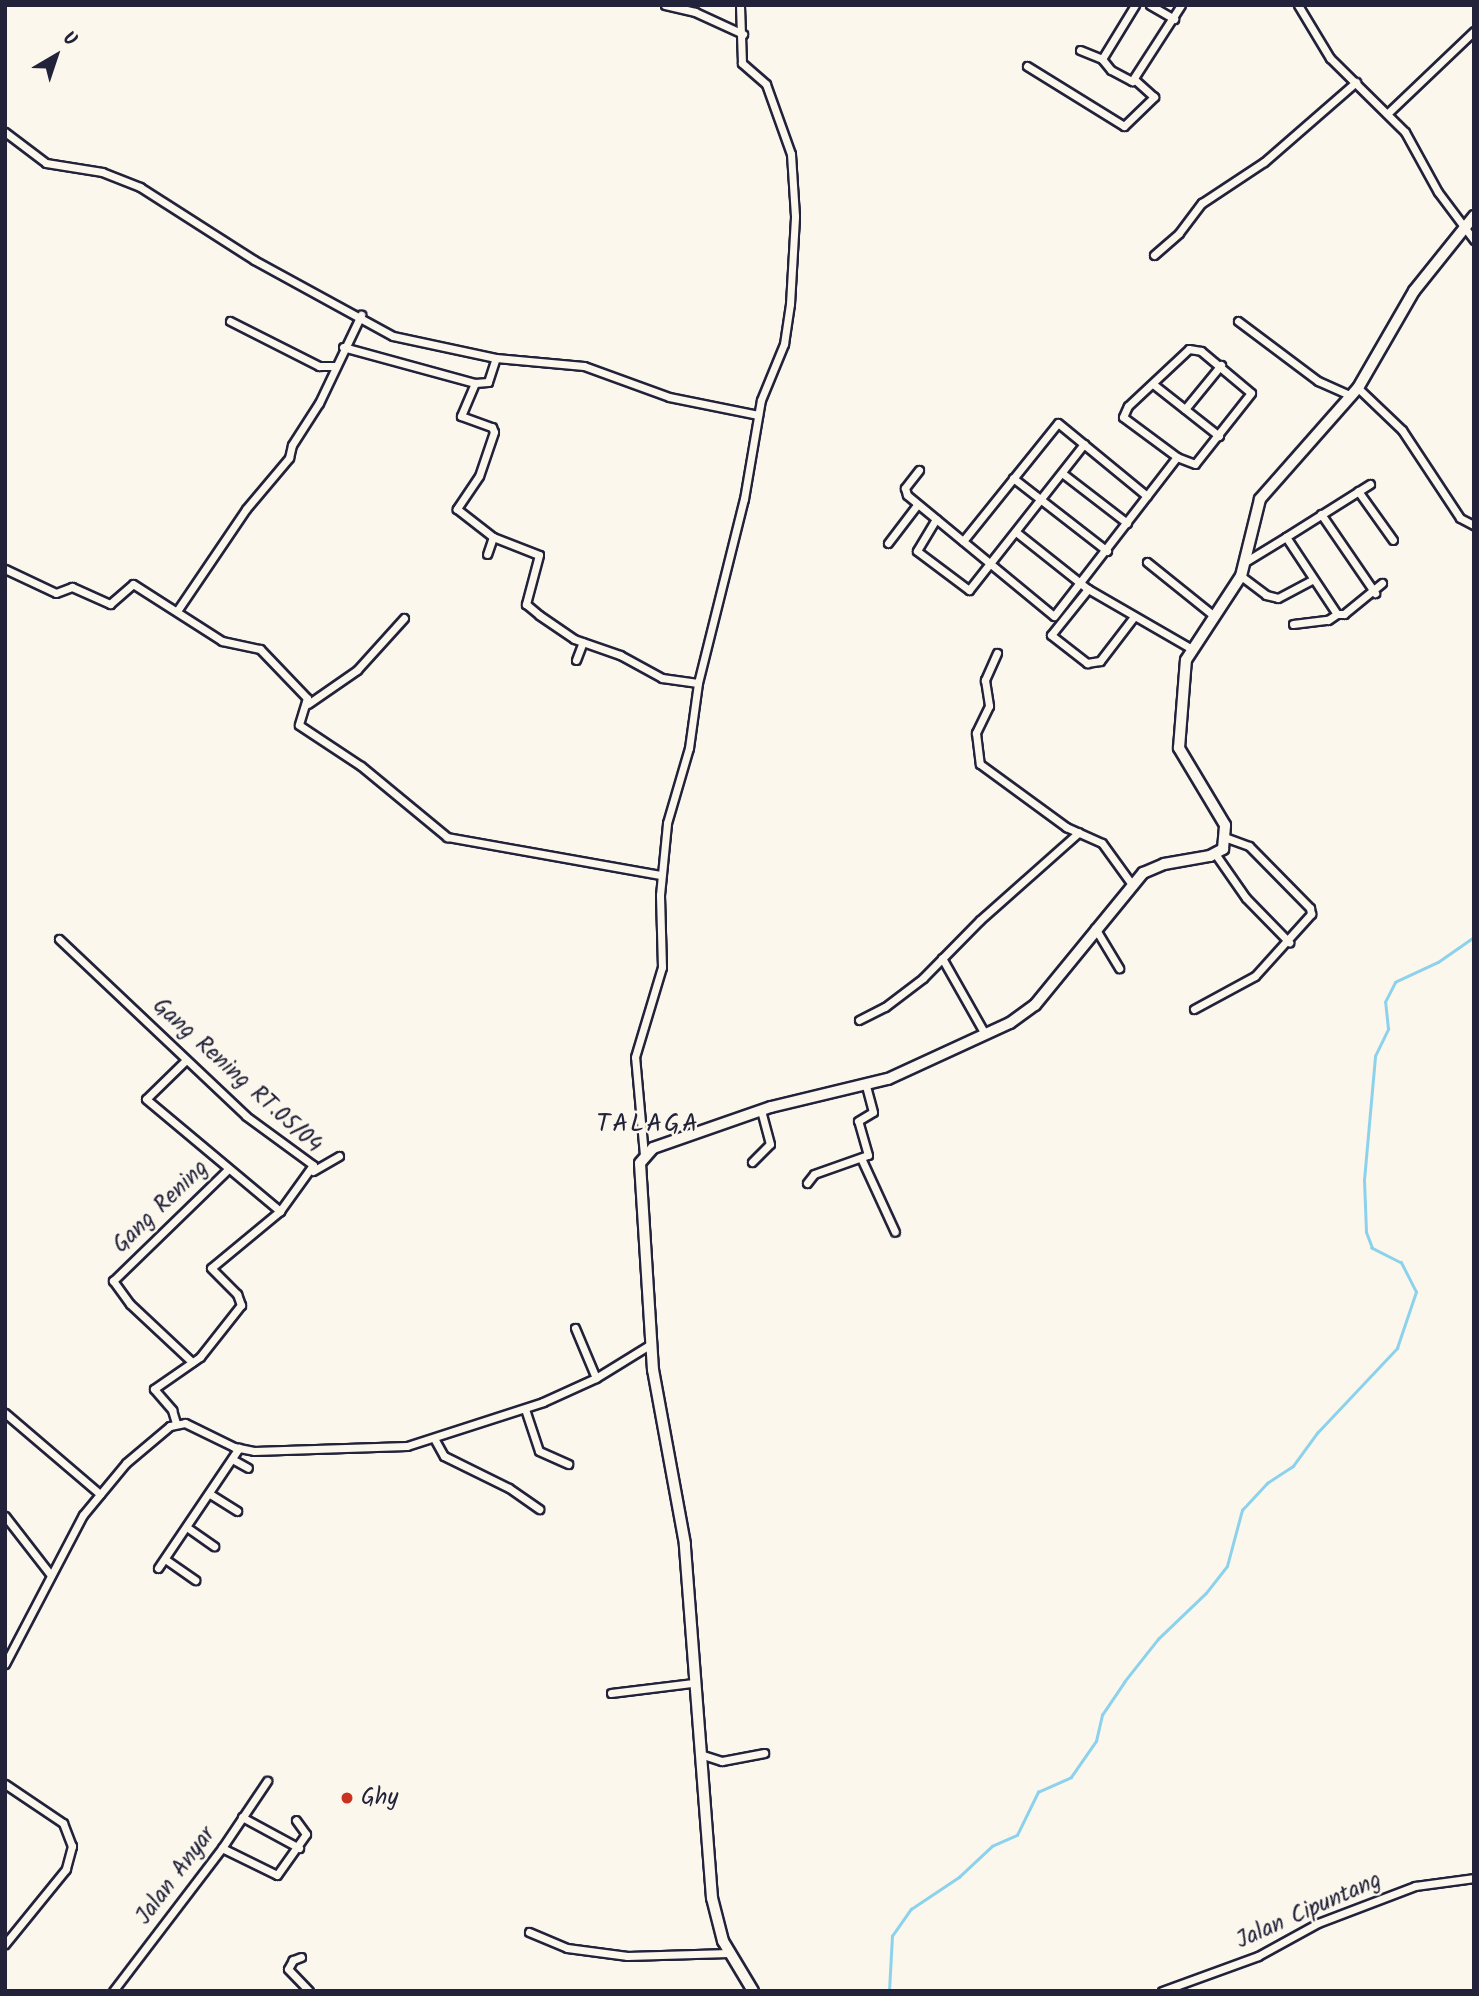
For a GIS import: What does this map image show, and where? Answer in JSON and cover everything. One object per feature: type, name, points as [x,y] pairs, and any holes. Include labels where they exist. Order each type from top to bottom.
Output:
[{"type":"street","points":[[665,5],[695,12],[743,34]]},
{"type":"street","points":[[740,5],[742,63],[766,84],[773,116],[787,136],[795,216],[786,334],[758,415],[744,499],[698,683],[692,738],[671,800],[660,874],[662,967],[635,1057],[644,1155],[638,1167],[653,1316],[651,1344],[682,1518],[712,1898],[729,1953],[753,1991]]},
{"type":"street","points":[[1102,59],[1135,5]]},
{"type":"street","points":[[1150,5],[1174,19]]},
{"type":"street","points":[[1135,80],[1181,5]]},
{"type":"street","points":[[1298,5],[1330,58],[1389,112],[1416,148],[1463,229],[1474,240]]},
{"type":"street","points":[[1389,112],[1474,31]]},
{"type":"street","points":[[1027,66],[1124,126],[1154,97],[1135,80],[1111,70],[1102,59],[1080,50]]},
{"type":"street","points":[[1154,255],[1180,233],[1202,203],[1264,162],[1356,82]]},
{"type":"street","points":[[5,132],[46,163],[102,173],[139,187],[254,260],[361,315],[397,337],[496,358],[584,366],[669,397],[758,415]]},
{"type":"street","points":[[644,1155],[761,1110],[866,1087],[985,1034],[1031,1009],[1131,883],[1156,866],[1216,855],[1227,838],[1222,818],[1179,748],[1182,674],[1192,649],[1241,576],[1259,499],[1354,392],[1385,345],[1421,281],[1474,216]]},
{"type":"street","points":[[177,611],[246,509],[289,458],[292,445],[319,403],[361,315]]},
{"type":"street","points":[[230,321],[319,366],[335,366]]},
{"type":"street","points":[[1238,321],[1318,381],[1354,392],[1402,430],[1461,518],[1474,525]]},
{"type":"street","points":[[344,346],[475,383],[488,382],[496,358]]},
{"type":"street","points":[[1189,349],[1221,365],[1251,393],[1199,462],[1190,464],[1124,417],[1128,406],[1153,384],[1189,349]]},
{"type":"street","points":[[1185,409],[1221,365]]},
{"type":"street","points":[[475,383],[461,416],[492,427],[494,432],[479,476],[457,509],[493,537],[539,555],[527,605],[583,642],[662,678],[698,683]]},
{"type":"street","points":[[1153,384],[1219,436]]},
{"type":"street","points":[[963,541],[1054,425],[1084,444],[1147,496]]},
{"type":"street","points":[[936,519],[917,547],[923,558],[965,590],[992,564],[1084,444]]},
{"type":"street","points":[[1133,618],[1093,665],[1051,635],[1057,618],[1085,586],[1107,551],[1177,457]]},
{"type":"street","points":[[919,470],[905,488],[918,505],[1057,618]]},
{"type":"street","points":[[1062,473],[1127,523]]},
{"type":"street","points":[[1013,478],[1107,551]]},
{"type":"street","points":[[1245,562],[1370,484]]},
{"type":"street","points":[[1358,491],[1393,540]]},
{"type":"street","points":[[888,543],[918,505]]},
{"type":"street","points":[[1321,514],[1375,593]]},
{"type":"street","points":[[1016,532],[1085,586],[1133,618],[1192,649]]},
{"type":"street","points":[[486,554],[493,537]]},
{"type":"street","points":[[1286,537],[1337,614]]},
{"type":"street","points":[[1147,562],[1213,615]]},
{"type":"street","points":[[5,569],[57,593],[72,587],[110,604],[133,584],[222,641],[260,649],[307,698],[308,705]]},
{"type":"street","points":[[1241,576],[1266,595],[1278,597],[1313,579]]},
{"type":"street","points":[[1293,624],[1328,620],[1337,614],[1344,614],[1375,593],[1382,583]]},
{"type":"street","points":[[404,618],[357,670],[308,705],[299,725],[361,766],[447,837],[660,874]]},
{"type":"street","points":[[576,660],[583,642]]},
{"type":"street","points":[[997,653],[985,680],[990,702],[976,733],[978,760],[992,776],[1079,832],[1102,843],[1131,883]]},
{"type":"street","points":[[859,1020],[895,1000],[1079,832]]},
{"type":"street","points":[[1194,1009],[1255,976],[1307,922],[1310,908],[1286,889],[1249,846],[1227,838]]},
{"type":"street","points":[[1216,855],[1246,898],[1289,942]]},
{"type":"street","points":[[1094,928],[1119,968]]},
{"type":"street","name":"Gang Rening RT.05/04","points":[[59,939],[185,1061],[257,1126],[312,1163],[313,1171],[280,1211],[211,1268],[237,1294],[241,1305],[192,1362],[153,1390],[172,1410],[176,1423]]},
{"type":"street","points":[[942,958],[985,1034]]},
{"type":"street","points":[[185,1061],[146,1099],[227,1170],[280,1211]]},
{"type":"street","points":[[807,1183],[814,1174],[861,1158],[869,1152],[858,1121],[873,1109],[866,1087]]},
{"type":"street","points":[[752,1162],[770,1144],[761,1110]]},
{"type":"street","points":[[313,1171],[339,1156]]},
{"type":"street","points":[[861,1158],[895,1231]]},
{"type":"street","name":"Gang Rening","points":[[192,1362],[130,1304],[113,1281],[227,1170]]},
{"type":"street","points":[[575,1328],[596,1378]]},
{"type":"street","points":[[5,1664],[50,1574],[100,1494],[142,1448],[176,1423],[185,1423],[239,1448],[345,1451],[435,1440],[525,1409],[596,1378],[651,1344]]},
{"type":"street","points":[[525,1409],[539,1451],[568,1464]]},
{"type":"street","points":[[5,1413],[100,1494]]},
{"type":"street","points":[[435,1440],[444,1456],[509,1488],[539,1509]]},
{"type":"street","points":[[158,1568],[188,1528],[239,1448]]},
{"type":"street","points":[[232,1459],[248,1468]]},
{"type":"street","points":[[210,1494],[237,1511]]},
{"type":"street","points":[[5,1516],[50,1574]]},
{"type":"street","points":[[188,1528],[214,1546]]},
{"type":"street","points":[[165,1559],[195,1580]]},
{"type":"street","points":[[611,1693],[693,1683]]},
{"type":"street","points":[[700,1754],[722,1761],[764,1753]]},
{"type":"street","name":"Jalan Anyar","points":[[113,1991],[222,1848],[267,1781]]},
{"type":"street","points":[[5,1784],[63,1823],[72,1846],[66,1869],[5,1944]]},
{"type":"street","points":[[242,1817],[299,1848]]},
{"type":"street","points":[[222,1848],[273,1875],[281,1872],[307,1832],[296,1820]]},
{"type":"street","name":"Jalan Cipuntang","points":[[1162,1991],[1268,1952],[1318,1923],[1415,1886],[1474,1878]]},
{"type":"street","points":[[529,1932],[567,1948],[626,1956],[729,1953]]},
{"type":"street","points":[[301,1957],[293,1960],[288,1972],[309,1991]]},
{"type":"waterway","points":[[889,1991],[892,1936],[911,1909],[959,1877],[992,1846],[1017,1835],[1038,1792],[1071,1777],[1096,1741],[1102,1715],[1124,1682],[1158,1639],[1206,1593],[1227,1566],[1242,1510],[1267,1483],[1293,1466],[1317,1433],[1397,1348],[1416,1292],[1401,1263],[1372,1248],[1366,1232],[1364,1180],[1375,1056],[1388,1029],[1385,1002],[1395,982],[1438,962],[1474,937]]},
{"type":"place","name":"Ghy","points":[[347,1798]]},
{"type":"district","name":"TALAGA","points":[[648,1125]]}]
